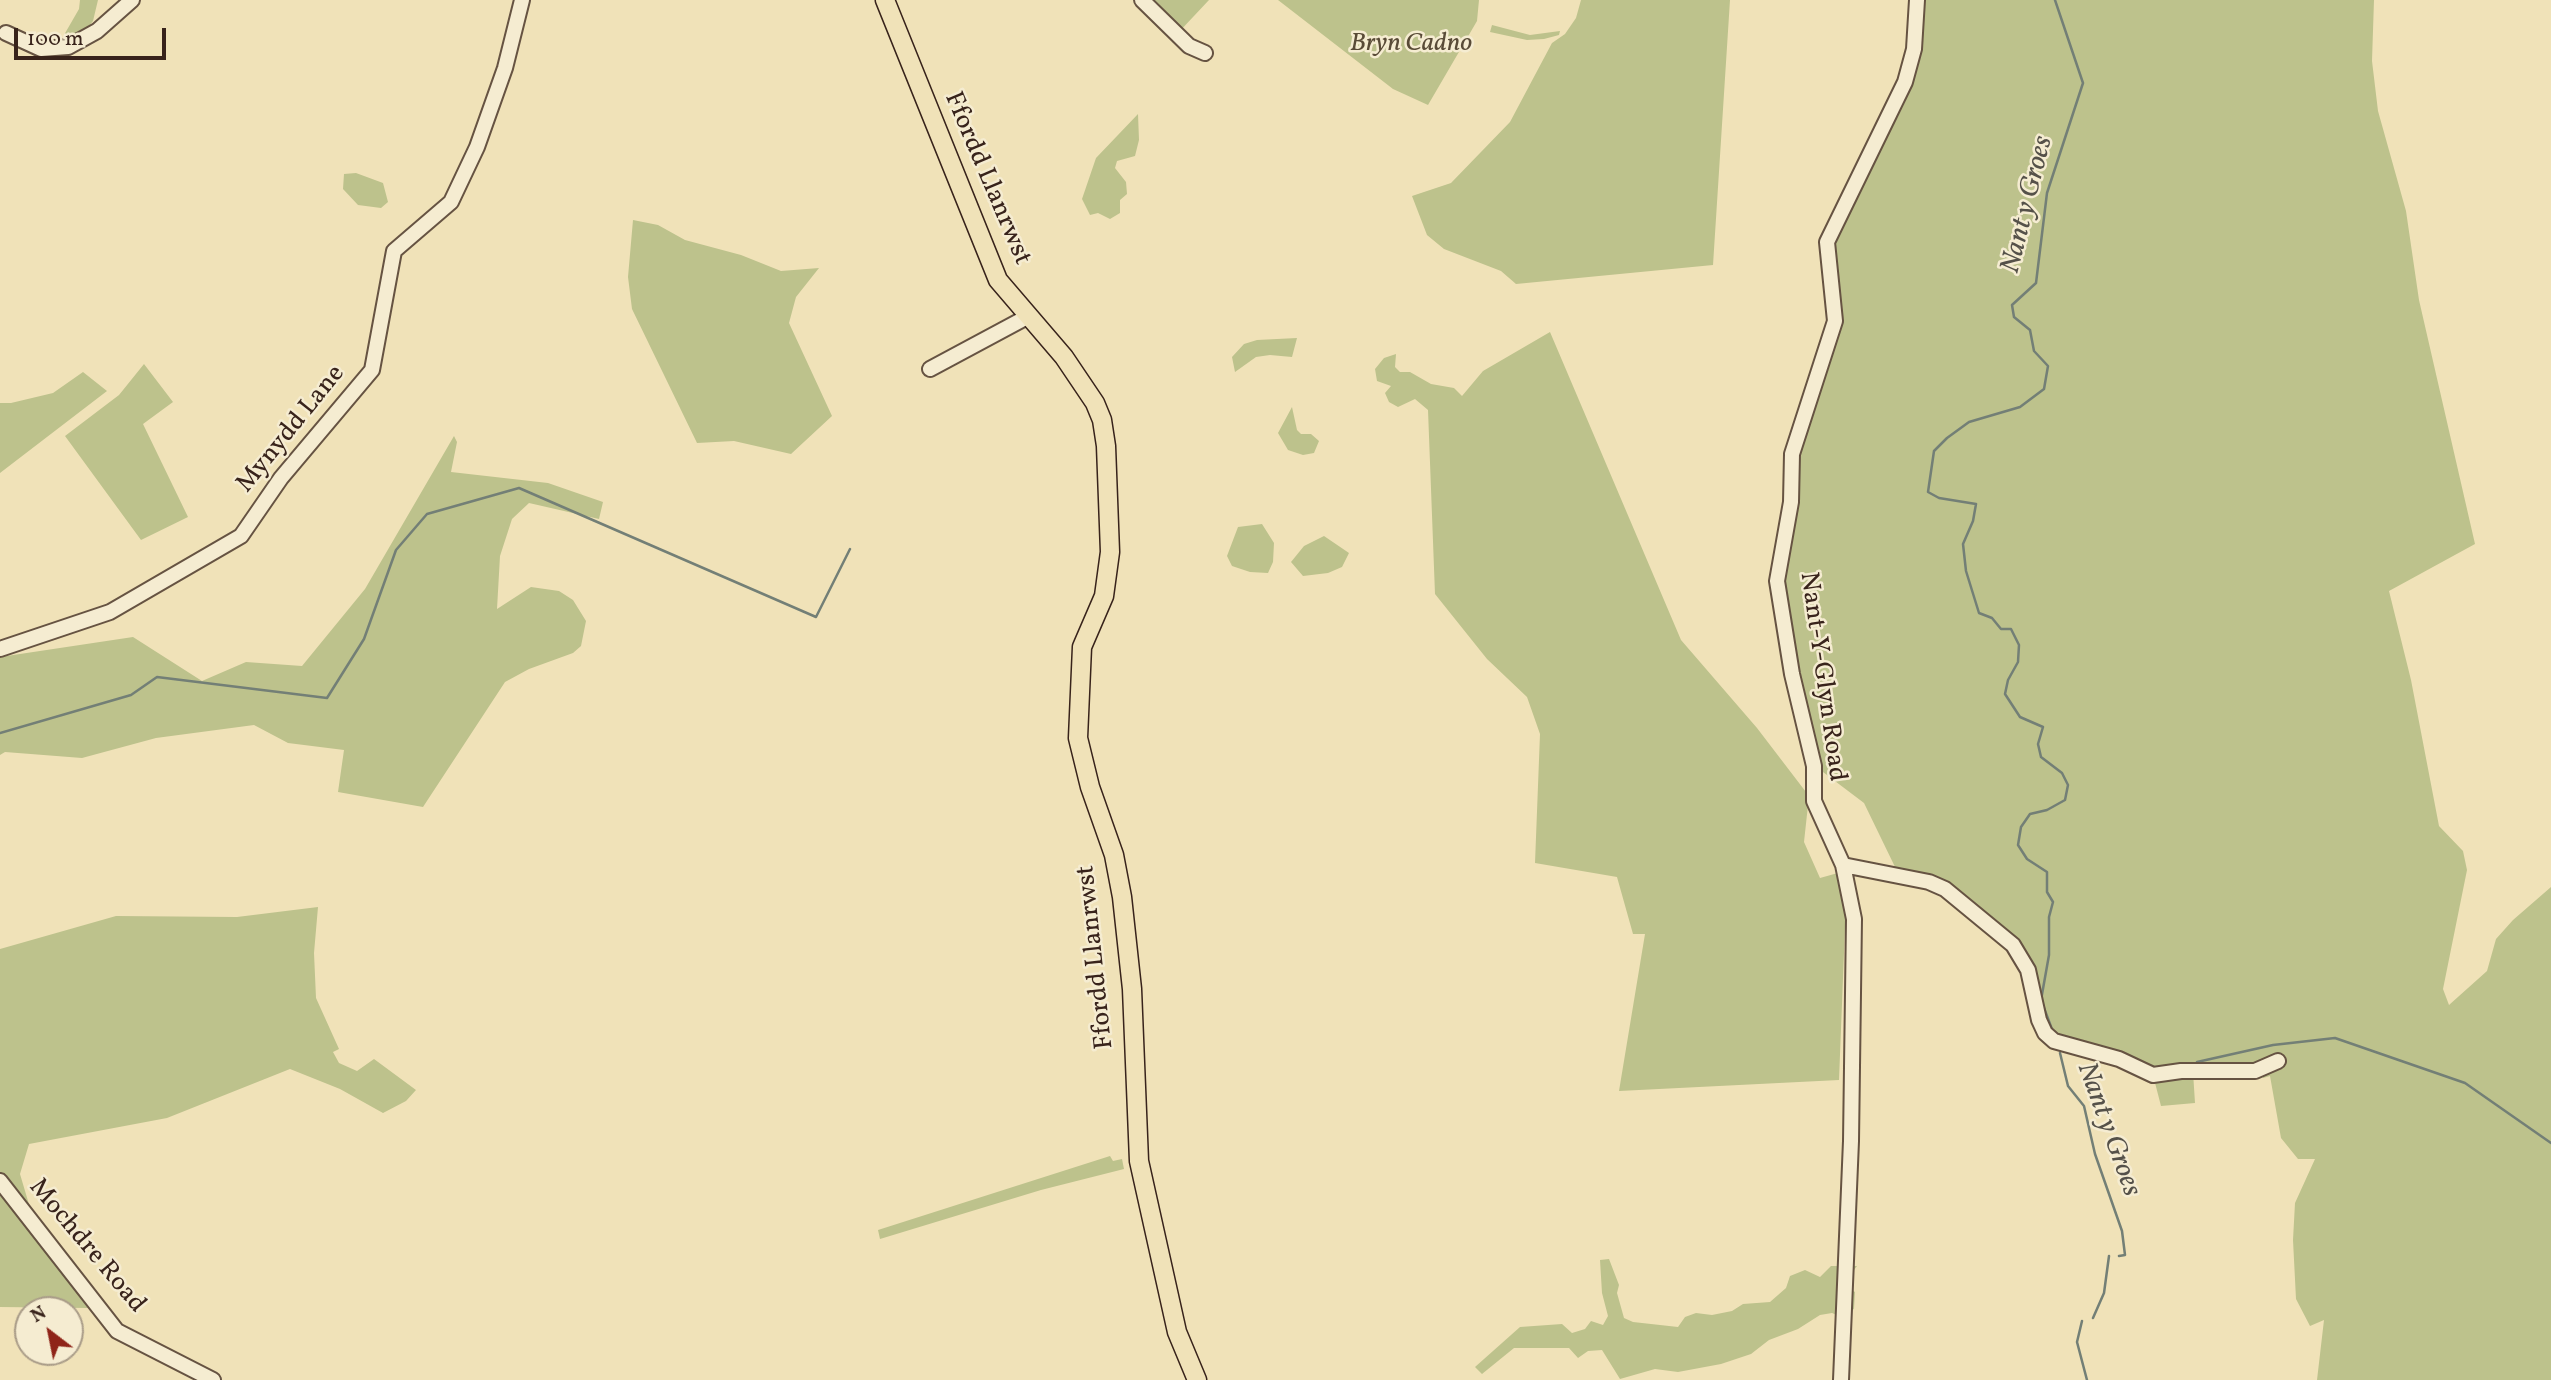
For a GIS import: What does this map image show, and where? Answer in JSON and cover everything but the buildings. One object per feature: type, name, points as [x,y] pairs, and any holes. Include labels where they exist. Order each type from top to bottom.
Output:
[{"type":"main road","name":"Ffordd Llanrwst","points":[[885,0],[998,280],[1027,317],[1057,348],[1088,391],[1102,420],[1106,446],[1108,572],[1104,596],[1082,647],[1078,738],[1090,787],[1114,855],[1122,897],[1132,989],[1139,1161],[1177,1332],[1197,1380]]},
{"type":"street","points":[[6,33],[41,49],[68,47],[97,31],[132,0]]},
{"type":"street","name":"Mynydd Lane","points":[[0,649],[110,612],[241,536],[281,478],[372,370],[394,251],[451,202],[477,147],[505,68],[522,0]]},
{"type":"street","points":[[1142,0],[1189,46],[1205,53]]},
{"type":"street","name":"Nant-Y-Glyn Road","points":[[1841,1380],[1851,1140],[1854,919],[1843,865],[1814,801],[1814,765],[1792,674],[1777,581],[1791,502],[1792,454],[1835,321],[1826,242],[1905,82],[1914,49],[1917,0]]},
{"type":"street","points":[[930,369],[1027,317]]},
{"type":"street","points":[[1843,865],[1929,882],[1945,889],[2003,937],[2012,945],[2028,970],[2039,1020],[2054,1041],[2119,1059],[2154,1075],[2181,1071],[2256,1071],[2278,1061]]},
{"type":"street","name":"Mochdre Road","points":[[0,1181],[117,1331],[213,1380]]},
{"type":"green space","points":[[80,0],[98,0],[93,21],[78,40],[67,41],[64,35],[79,9]]},
{"type":"green space","points":[[1142,0],[1209,0],[1178,33]]},
{"type":"green space","name":"Bryn Cadno","points":[[1278,0],[1479,0],[1477,21],[1428,105],[1393,89]]},
{"type":"green space","points":[[1581,0],[1730,0],[1713,265],[1516,284],[1501,271],[1444,249],[1427,235],[1412,196],[1451,183],[1510,122],[1552,43],[1565,34],[1576,18]]},
{"type":"green space","points":[[1922,0],[2374,0],[2372,61],[2378,111],[2406,211],[2419,300],[2475,544],[2389,591],[2411,680],[2439,826],[2463,851],[2467,870],[2443,989],[2449,1005],[2487,971],[2496,939],[2513,920],[2551,887],[2551,1380],[2317,1380],[2324,1320],[2310,1326],[2296,1299],[2293,1240],[2295,1203],[2315,1159],[2298,1159],[2281,1138],[2270,1076],[2263,1078],[2263,1070],[2193,1072],[2195,1103],[2161,1106],[2153,1075],[2045,1033],[2037,982],[2026,951],[2015,938],[1944,882],[1926,874],[1896,869],[1864,803],[1819,769],[1795,668],[1782,585],[1797,455],[1833,348],[1833,248],[1836,236],[1905,102],[1914,75]]},
{"type":"green space","points":[[1492,25],[1530,35],[1560,31],[1559,35],[1527,40],[1490,32]]},
{"type":"green space","points":[[1138,114],[1139,140],[1135,156],[1117,161],[1115,168],[1126,182],[1127,194],[1120,200],[1120,213],[1110,219],[1098,213],[1090,215],[1082,199],[1096,158]]},
{"type":"green space","points":[[356,173],[383,183],[388,202],[381,208],[358,205],[343,189],[344,174]]},
{"type":"green space","points":[[633,220],[658,225],[685,240],[741,255],[781,271],[819,268],[796,297],[789,323],[832,416],[791,454],[734,441],[697,443],[632,309],[628,277]]},
{"type":"green space","points":[[1550,332],[1681,640],[1757,728],[1809,796],[1804,842],[1820,878],[1845,871],[1854,927],[1845,927],[1839,1080],[1619,1091],[1645,934],[1633,934],[1617,877],[1535,863],[1540,734],[1527,697],[1487,659],[1435,594],[1428,410],[1415,399],[1398,407],[1389,402],[1385,393],[1391,386],[1377,381],[1375,369],[1384,358],[1396,354],[1395,367],[1400,372],[1410,372],[1431,384],[1454,388],[1462,396],[1483,371]]},
{"type":"green space","points":[[1297,338],[1292,357],[1256,357],[1235,372],[1232,357],[1244,344],[1257,340]]},
{"type":"green space","points":[[144,364],[173,402],[143,424],[188,517],[141,540],[65,436],[119,395]]},
{"type":"green space","points":[[83,372],[107,391],[0,473],[0,403],[53,393]]},
{"type":"green space","points":[[1292,407],[1297,430],[1301,434],[1311,434],[1319,441],[1314,453],[1303,455],[1288,450],[1278,433]]},
{"type":"green space","points":[[454,436],[457,442],[451,472],[548,483],[603,502],[599,519],[529,503],[512,519],[500,556],[497,609],[531,587],[559,591],[573,600],[586,621],[581,646],[573,653],[529,669],[505,682],[423,807],[338,792],[344,750],[288,743],[254,725],[156,738],[82,758],[5,752],[0,755],[0,657],[133,637],[202,681],[246,662],[302,666],[365,589]]},
{"type":"green space","points":[[1262,524],[1274,543],[1273,562],[1268,573],[1250,572],[1232,566],[1227,556],[1238,527]]},
{"type":"green space","points":[[1324,536],[1349,553],[1342,567],[1328,573],[1303,576],[1291,562],[1304,546]]},
{"type":"green space","points":[[318,907],[314,953],[316,998],[339,1049],[333,1052],[339,1063],[357,1071],[374,1059],[416,1090],[406,1101],[383,1113],[340,1089],[290,1069],[167,1118],[29,1144],[20,1174],[41,1245],[79,1296],[14,1296],[14,1307],[0,1307],[0,949],[116,916],[237,917]]},
{"type":"green space","points":[[1110,1156],[1113,1161],[1122,1159],[1124,1169],[1041,1190],[880,1239],[878,1230]]},
{"type":"green space","points":[[1609,1259],[1619,1285],[1617,1293],[1624,1318],[1633,1322],[1678,1327],[1685,1317],[1696,1313],[1712,1315],[1732,1311],[1743,1304],[1770,1302],[1786,1288],[1790,1276],[1805,1270],[1820,1277],[1831,1266],[1857,1266],[1843,1284],[1855,1292],[1854,1309],[1839,1316],[1832,1313],[1820,1315],[1798,1329],[1769,1340],[1751,1354],[1721,1364],[1678,1372],[1655,1369],[1620,1379],[1602,1350],[1588,1351],[1578,1358],[1569,1348],[1514,1348],[1482,1374],[1475,1367],[1520,1327],[1562,1324],[1572,1333],[1585,1329],[1591,1321],[1603,1325],[1608,1316],[1602,1293],[1600,1260]]},
{"type":"waterway","name":"Nant y Groes","points":[[2053,1032],[2041,1000],[2049,955],[2049,917],[2053,902],[2047,892],[2047,872],[2027,859],[2018,845],[2021,827],[2030,814],[2047,810],[2065,800],[2068,785],[2062,773],[2041,757],[2038,744],[2043,727],[2020,717],[2005,694],[2008,680],[2018,662],[2019,645],[2011,629],[2001,629],[1992,618],[1979,613],[1966,571],[1963,544],[1973,521],[1976,504],[1939,498],[1928,492],[1934,451],[1947,438],[1969,422],[2020,407],[2044,389],[2048,366],[2034,351],[2030,330],[2014,317],[2012,305],[2036,283],[2047,193],[2083,83],[2055,0]]},
{"type":"waterway","points":[[0,733],[131,695],[157,677],[327,698],[364,639],[396,550],[427,514],[519,488],[816,617],[850,549]]},
{"type":"waterway","points":[[2197,1062],[2273,1045],[2335,1038],[2465,1083],[2551,1143]]},
{"type":"waterway","name":"Nant y Groes","points":[[2060,1053],[2068,1086],[2084,1106],[2095,1154],[2122,1231],[2125,1255],[2119,1256]]},
{"type":"waterway","name":"Nant y Groes","points":[[2093,1318],[2104,1293],[2109,1256]]},
{"type":"waterway","name":"Nant y Groes","points":[[2082,1321],[2077,1342],[2087,1380]]}]
